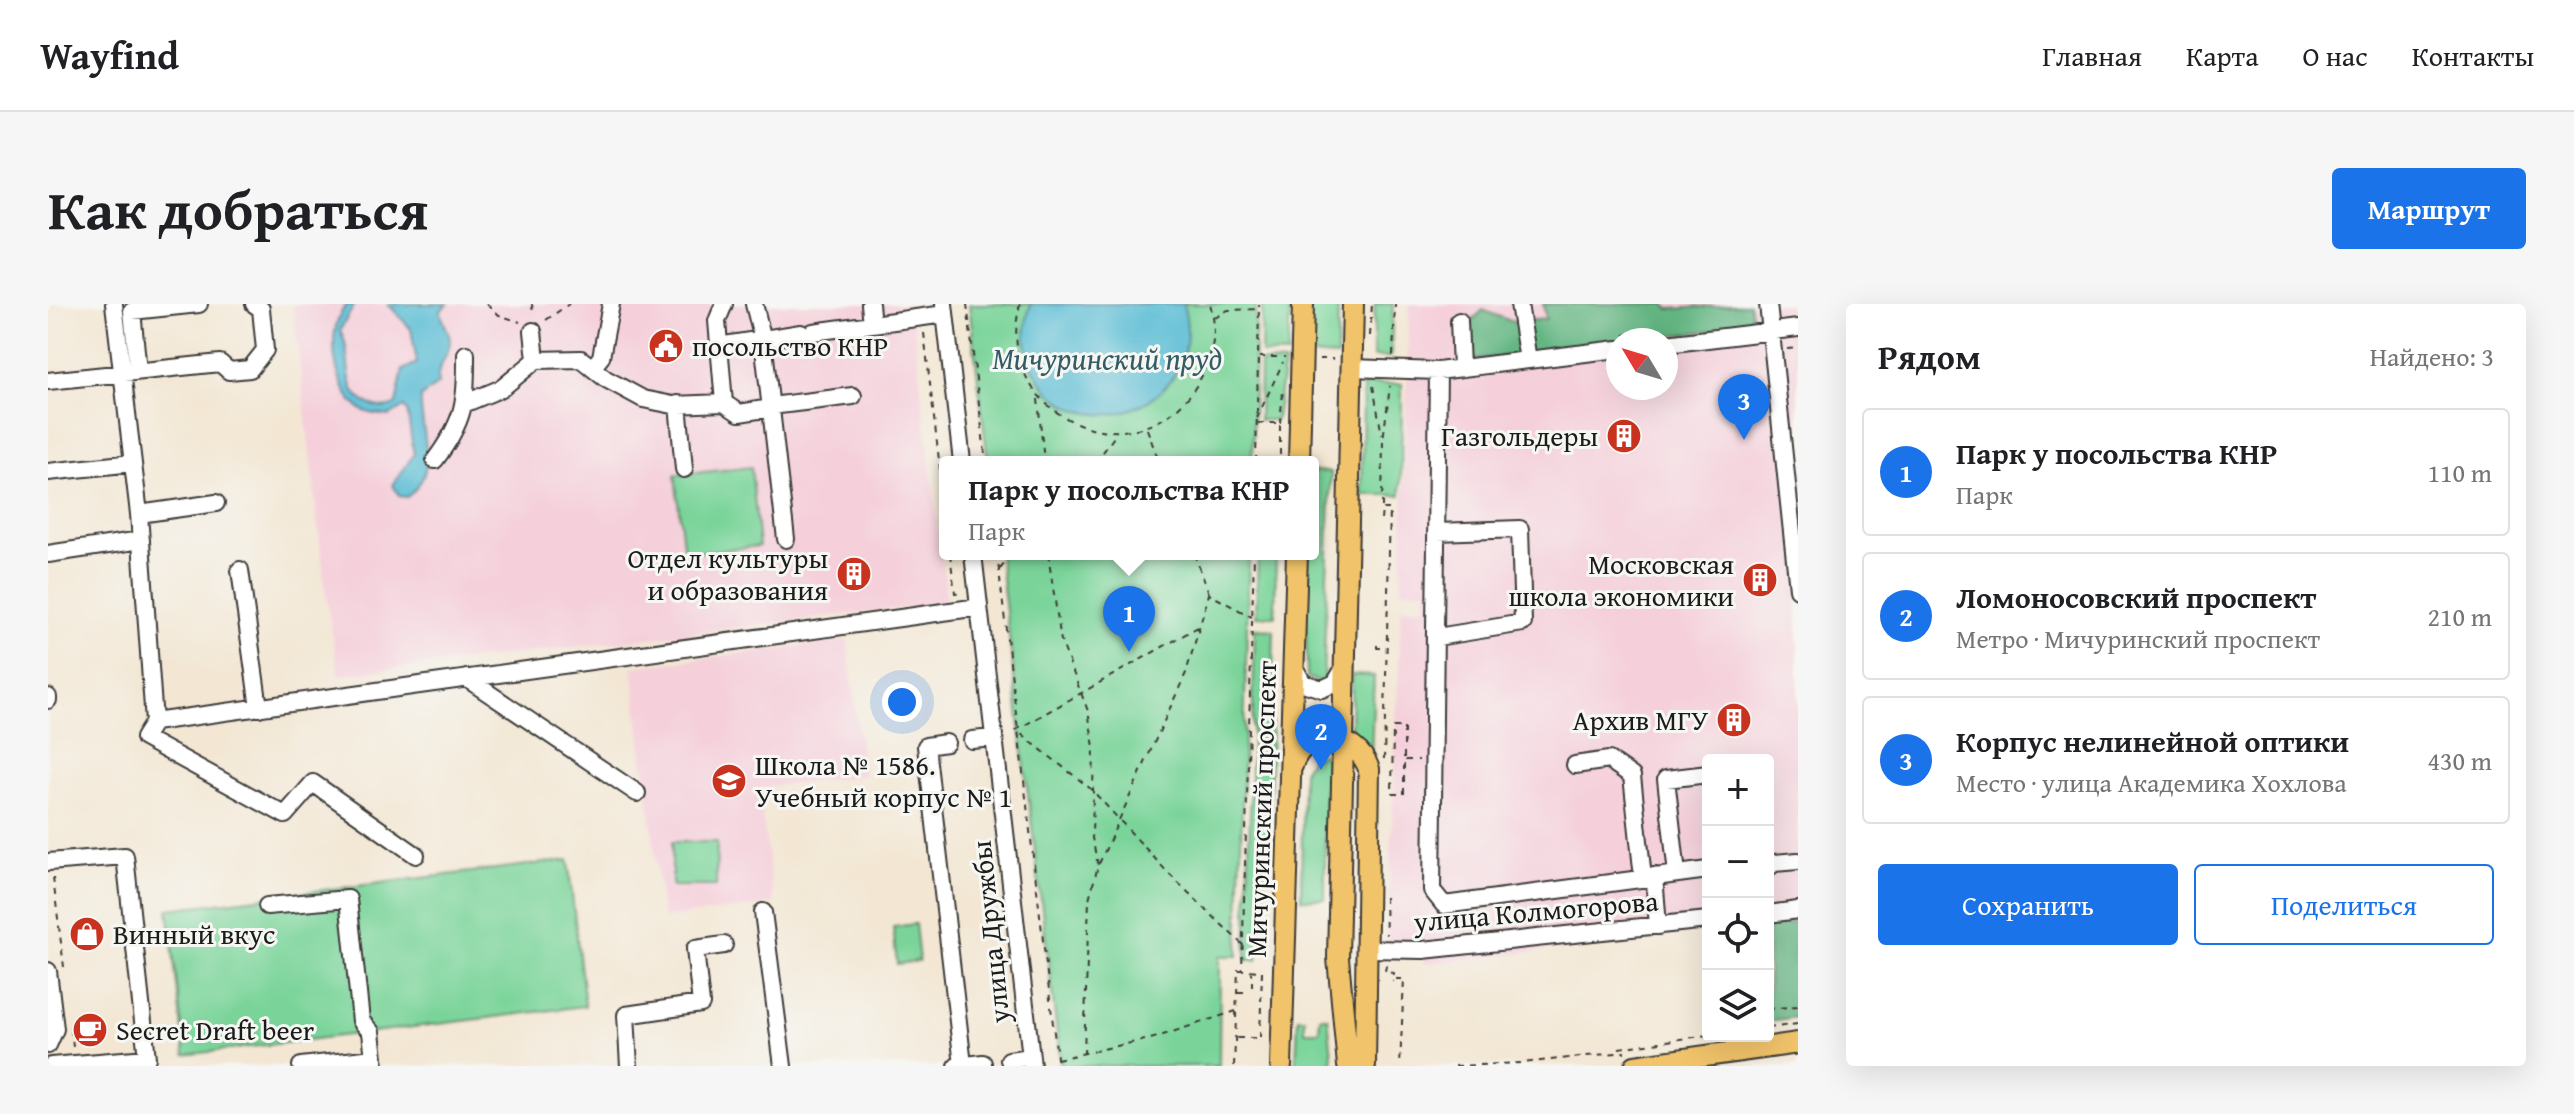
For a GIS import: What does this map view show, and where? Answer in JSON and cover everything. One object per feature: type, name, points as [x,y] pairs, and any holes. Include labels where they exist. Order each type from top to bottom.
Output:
[{"type":"main road","points":[[1299,456],[1303,304]]},
{"type":"main road","points":[[1348,1066],[1338,958],[1346,364],[1353,304]]},
{"type":"main road","name":"Мичуринский проспект","points":[[1281,1066],[1297,560]]},
{"type":"main road","points":[[1291,770],[1299,752],[1313,741],[1330,738],[1343,740],[1361,753],[1369,769],[1377,950],[1367,1061]]},
{"type":"main road","points":[[1635,1066],[1798,1043]]},
{"type":"street","points":[[114,304],[130,372]]},
{"type":"street","points":[[199,304],[132,311],[130,372],[133,463],[154,722],[144,738],[285,815],[313,783],[416,855]]},
{"type":"street","points":[[48,381],[220,363],[229,371],[250,369],[265,350],[261,309],[254,304]]},
{"type":"street","points":[[592,368],[601,357],[611,304]]},
{"type":"street","points":[[724,304],[717,321],[724,403]]},
{"type":"street","points":[[754,304],[763,340],[786,539]]},
{"type":"street","points":[[870,304],[872,324]]},
{"type":"street","points":[[1519,304],[1528,360]]},
{"type":"street","points":[[1768,304],[1798,589]]},
{"type":"street","points":[[718,346],[922,317],[945,309],[961,456]]},
{"type":"street","points":[[1459,321],[1461,367]]},
{"type":"street","points":[[533,327],[536,360]]},
{"type":"street","points":[[1678,343],[1798,328]]},
{"type":"street","points":[[1346,364],[1438,371],[1606,350]]},
{"type":"street","points":[[435,460],[456,432],[466,403],[466,354]]},
{"type":"street","points":[[466,403],[502,388],[536,360],[581,359],[643,399],[678,404],[724,403],[739,413],[853,396]]},
{"type":"street","points":[[1438,371],[1432,890],[1444,905],[1702,871]]},
{"type":"street","points":[[678,404],[684,469]]},
{"type":"street","points":[[48,472],[133,463]]},
{"type":"street","points":[[139,514],[216,503]]},
{"type":"street","points":[[1437,532],[1520,529],[1523,623],[1437,637]]},
{"type":"street","points":[[48,554],[141,540]]},
{"type":"street","name":"улица Дружбы","points":[[974,560],[1031,1062]]},
{"type":"street","points":[[240,570],[259,708]]},
{"type":"street","points":[[154,722],[979,607]]},
{"type":"street","points":[[1294,667],[1303,683],[1322,689],[1335,683],[1344,668]]},
{"type":"street","points":[[466,678],[637,793]]},
{"type":"street","points":[[972,740],[994,738]]},
{"type":"street","points":[[946,743],[926,746],[963,1065]]},
{"type":"street","points":[[1575,765],[1609,760],[1632,776],[1658,926]]},
{"type":"street","points":[[1677,874],[1666,779],[1702,775]]},
{"type":"street","points":[[48,862],[125,856],[147,1058],[51,1066]]},
{"type":"street","points":[[1774,863],[1798,861]]},
{"type":"street","points":[[267,906],[348,899],[361,1021],[371,1032],[374,1062],[301,1066]]},
{"type":"street","points":[[1774,913],[1798,910]]},
{"type":"street","points":[[763,912],[783,1066]]},
{"type":"street","name":"улица Колмогорова","points":[[1377,950],[1423,950],[1702,921]]},
{"type":"street","points":[[629,1066],[626,1015],[701,1004],[695,949],[724,945]]},
{"type":"street","points":[[48,1045],[55,1029],[56,972]]},
{"type":"street","points":[[1009,1060],[1031,1062]]},
{"type":"street","points":[[957,1066],[983,1063]]},
{"type":"path","points":[[532,304],[533,327]]},
{"type":"path","points":[[967,304],[985,456]]},
{"type":"path","points":[[1020,304],[1014,326],[1016,351],[1023,373],[1038,397],[1055,413],[1081,427],[1117,432],[1146,427],[1164,419],[1196,391],[1214,349],[1214,318],[1210,304]]},
{"type":"path","points":[[1256,456],[1259,304]]},
{"type":"path","points":[[1381,520],[1383,440],[1392,369],[1395,304]]},
{"type":"path","points":[[1214,318],[1228,310],[1259,309]]},
{"type":"path","points":[[922,317],[939,460]]},
{"type":"path","points":[[1257,421],[1286,357],[1258,357]]},
{"type":"path","points":[[1314,358],[1346,364]]},
{"type":"path","points":[[1038,397],[1043,456]]},
{"type":"path","points":[[1257,421],[1280,423],[1280,456]]},
{"type":"path","points":[[1146,427],[1157,456]]},
{"type":"path","points":[[1100,456],[1117,432]]},
{"type":"path","points":[[1382,509],[1390,509],[1383,758],[1392,758]]},
{"type":"path","points":[[998,560],[1058,1066]]},
{"type":"path","points":[[999,570],[1008,560]]},
{"type":"path","points":[[1049,560],[1061,641],[1088,711],[1094,747],[1092,838],[1098,866]]},
{"type":"path","points":[[1084,1054],[1089,899],[1098,866],[1121,823],[1186,673],[1209,594],[1196,560]]},
{"type":"path","points":[[1242,970],[1254,560]]},
{"type":"path","points":[[1209,594],[1252,617]]},
{"type":"path","points":[[1016,730],[1200,625]]},
{"type":"path","points":[[1377,645],[1377,648],[1386,648]]},
{"type":"path","points":[[1393,727],[1404,727],[1404,794],[1392,794],[1392,758],[1393,727]]},
{"type":"path","points":[[1016,730],[1091,789],[1243,945]]},
{"type":"path","points":[[54,883],[56,972]]},
{"type":"path","points":[[1385,884],[1377,950],[1385,972],[1394,973],[1394,980],[1404,979],[1400,1066]]},
{"type":"path","points":[[1234,1066],[1238,970],[1262,971],[1260,1038],[1236,1038]]},
{"type":"path","points":[[1252,971],[1252,987]]},
{"type":"path","points":[[1237,992],[1244,992],[1244,997]]},
{"type":"path","points":[[1774,1008],[1798,1006]]},
{"type":"path","points":[[1057,1059],[1154,1038],[1237,1010]]},
{"type":"path","points":[[69,1016],[73,1045]]},
{"type":"path","points":[[1774,1027],[1798,1024]]},
{"type":"path","points":[[1619,1048],[1702,1036]]},
{"type":"path","points":[[1455,1066],[1517,1061]]},
{"type":"shaded area","points":[[293,304],[911,304],[939,537],[939,560],[942,560],[947,603],[339,675],[326,596]]},
{"type":"shaded area","points":[[1409,304],[1798,304],[1798,1017],[1774,1020],[1774,754],[1702,754],[1702,932],[1424,964],[1422,942],[1387,944],[1401,608],[1425,607],[1426,590],[1401,590]]},
{"type":"shaded area","name":"Школа № 1586. Учебный корпус № 1","points":[[847,640],[864,775],[759,788],[774,904],[663,918],[632,667]]},
{"type":"green space","points":[[969,304],[1256,304],[1252,456],[987,456]]},
{"type":"green space","points":[[1262,304],[1290,304],[1288,355],[1261,354]]},
{"type":"green space","points":[[1308,304],[1338,304],[1337,357],[1307,355]]},
{"type":"green space","points":[[1375,304],[1393,304],[1391,357],[1373,357]]},
{"type":"green space","points":[[1543,304],[1665,304],[1670,309],[1749,304],[1754,325],[1678,335],[1678,328],[1606,328],[1606,344],[1468,361],[1466,327],[1483,310],[1513,322],[1546,319]]},
{"type":"green space","points":[[1260,362],[1284,363],[1276,420],[1259,420]]},
{"type":"green space","points":[[1363,384],[1402,384],[1401,495],[1362,495]]},
{"type":"green space","points":[[751,467],[759,546],[684,554],[675,475]]},
{"type":"green space","points":[[1319,471],[1331,472],[1323,682],[1307,678],[1305,560],[1319,560]]},
{"type":"green space","points":[[1000,560],[1249,560],[1238,956],[1220,956],[1219,1066],[1061,1066]]},
{"type":"green space","points":[[1258,560],[1276,560],[1275,616],[1256,616]]},
{"type":"green space","points":[[1255,629],[1274,630],[1269,834],[1257,960],[1246,960]]},
{"type":"green space","points":[[1352,675],[1374,676],[1371,758],[1351,729]]},
{"type":"green space","points":[[1325,754],[1325,899],[1301,899],[1303,771],[1311,758]]},
{"type":"green space","points":[[672,842],[717,842],[716,886],[672,886]]},
{"type":"green space","points":[[568,860],[585,1006],[185,1055],[168,909]]},
{"type":"green space","points":[[1798,922],[1798,1017],[1774,1020],[1774,970],[1774,924]]},
{"type":"green space","points":[[915,924],[919,961],[897,964],[893,927]]},
{"type":"green space","points":[[1320,1017],[1328,1017],[1333,1066],[1296,1066],[1298,1018],[1305,1018],[1305,1031],[1319,1031]]},
{"type":"water","points":[[348,304],[355,304],[340,330],[347,351],[351,383],[361,400],[384,408],[396,404],[403,370],[417,363],[411,329],[388,304],[448,304],[441,310],[450,337],[449,347],[439,371],[438,384],[421,397],[426,450],[424,475],[407,497],[399,496],[393,485],[414,454],[407,411],[404,407],[390,416],[362,410],[350,399],[338,373],[334,342],[336,327],[340,314]]},
{"type":"water","name":"Мичуринский пруд","points":[[1031,304],[1183,304],[1186,339],[1178,369],[1160,392],[1136,407],[1108,414],[1080,411],[1054,396],[1034,369],[1026,337]]},
{"type":"place","name":"посольство КНР","points":[[666,346]]},
{"type":"place","name":"Газгольдеры","points":[[1624,436]]},
{"type":"place","name":"Корпус нелинейной оптики","points":[[1744,440]]},
{"type":"place","name":"Отдел культуры и образования","points":[[854,574]]},
{"type":"place","name":"Московская школа экономики","points":[[1760,580]]},
{"type":"place","name":"Парк у посольства КНР","points":[[1129,652]]},
{"type":"place","name":"Архив МГУ","points":[[1734,720]]},
{"type":"place","name":"Ломоносовский проспект","points":[[1321,770]]},
{"type":"place","name":"Школа № 1586. Учебный корпус № 1","points":[[729,781]]},
{"type":"place","name":"Винный вкус","points":[[87,934]]},
{"type":"place","name":"Secret Draft beer","points":[[90,1030]]}]
